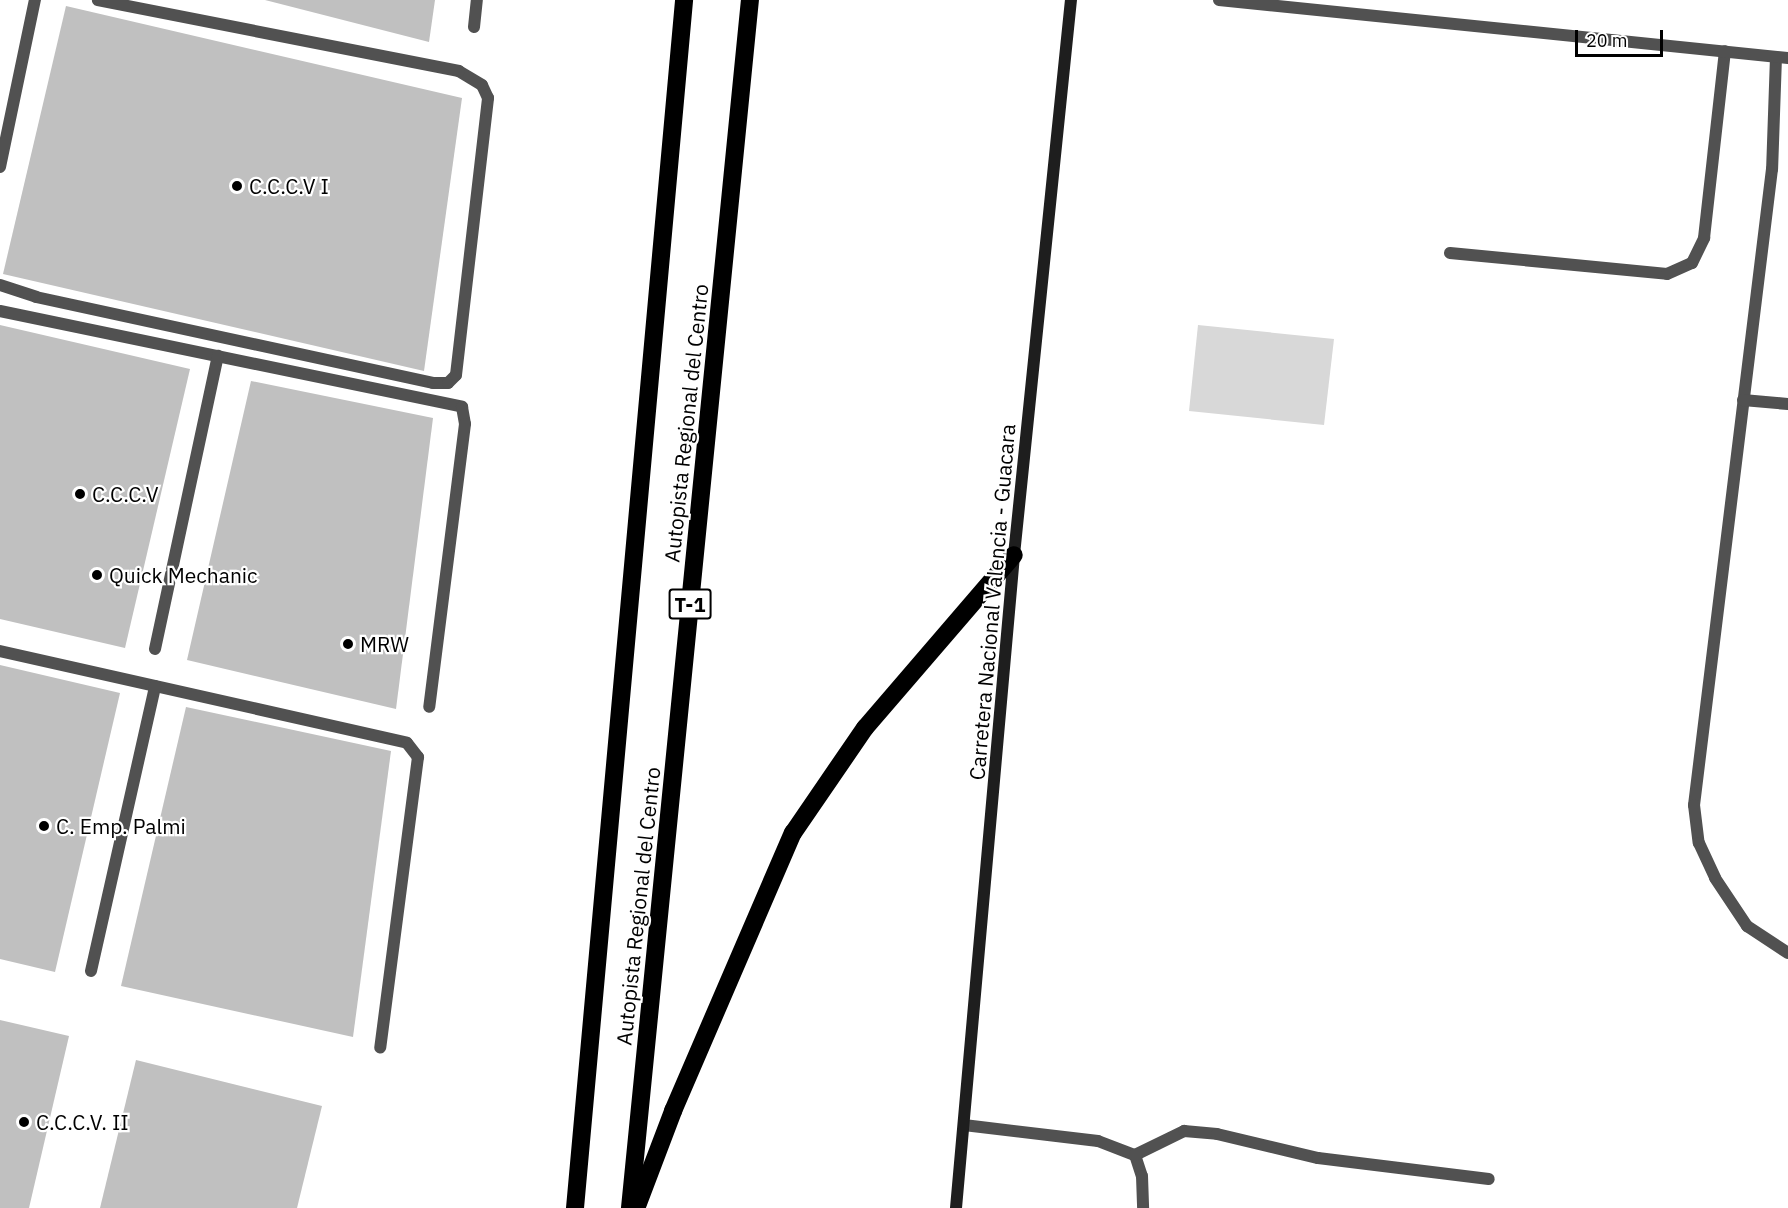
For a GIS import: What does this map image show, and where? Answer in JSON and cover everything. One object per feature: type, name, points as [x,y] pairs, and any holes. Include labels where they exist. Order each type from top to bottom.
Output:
[{"type":"highway","name":"Autopista Regional del Centro","points":[[575,1208],[684,0]]},
{"type":"highway","name":"Autopista Regional del Centro","points":[[630,1208],[750,0]]},
{"type":"highway","points":[[636,1208],[674,1111],[793,833],[865,728],[1014,555]]},
{"type":"main road","name":"Carretera Nacional Valencia - Guacara","points":[[956,1208],[1014,555],[1071,0]]},
{"type":"street","points":[[0,167],[35,0]]},
{"type":"street","points":[[0,285],[36,297],[433,383],[448,383],[456,375],[488,98],[482,85],[459,71],[98,0]]},
{"type":"street","points":[[474,27],[477,0]]},
{"type":"street","points":[[1219,0],[1782,57],[1772,169],[1694,805],[1699,843],[1715,878],[1747,926],[1788,953]]},
{"type":"street","points":[[1450,254],[1667,274],[1692,263],[1704,238],[1725,51]]},
{"type":"street","points":[[0,311],[462,407],[465,424],[429,707]]},
{"type":"street","points":[[155,649],[218,356]]},
{"type":"street","points":[[1743,400],[1788,404]]},
{"type":"street","points":[[0,651],[407,743],[418,757],[380,1048]]},
{"type":"street","points":[[91,971],[155,686]]},
{"type":"street","points":[[964,1125],[1098,1141],[1135,1155],[1184,1131],[1206,1133],[1318,1158],[1489,1179]]},
{"type":"street","points":[[1135,1155],[1142,1176],[1143,1208]]},
{"type":"shaded area","points":[[1198,325],[1334,339],[1324,425],[1189,411]]},
{"type":"building","points":[[265,0],[435,0],[429,42]]},
{"type":"building","name":"C.C.C.V I","points":[[66,6],[462,98],[424,371],[3,274]]},
{"type":"building","name":"C.C.C.V","points":[[0,325],[190,369],[125,648],[0,619]]},
{"type":"building","points":[[251,381],[433,418],[396,709],[187,660]]},
{"type":"building","name":"C. Emp. Palmi","points":[[0,665],[120,693],[55,972],[0,959]]},
{"type":"building","points":[[186,707],[391,751],[353,1037],[121,986]]},
{"type":"building","name":"C.C.C.V. II","points":[[0,1020],[69,1036],[29,1208],[0,1208]]},
{"type":"building","points":[[136,1060],[322,1106],[297,1208],[100,1208]]},
{"type":"place","name":"C.C.C.V I","points":[[237,186]]},
{"type":"place","name":"C.C.C.V","points":[[80,494]]},
{"type":"place","name":"Quick Mechanic","points":[[97,575]]},
{"type":"place","name":"MRW","points":[[348,644]]},
{"type":"place","name":"C. Emp. Palmi","points":[[44,826]]},
{"type":"place","name":"C.C.C.V. II","points":[[24,1122]]}]
